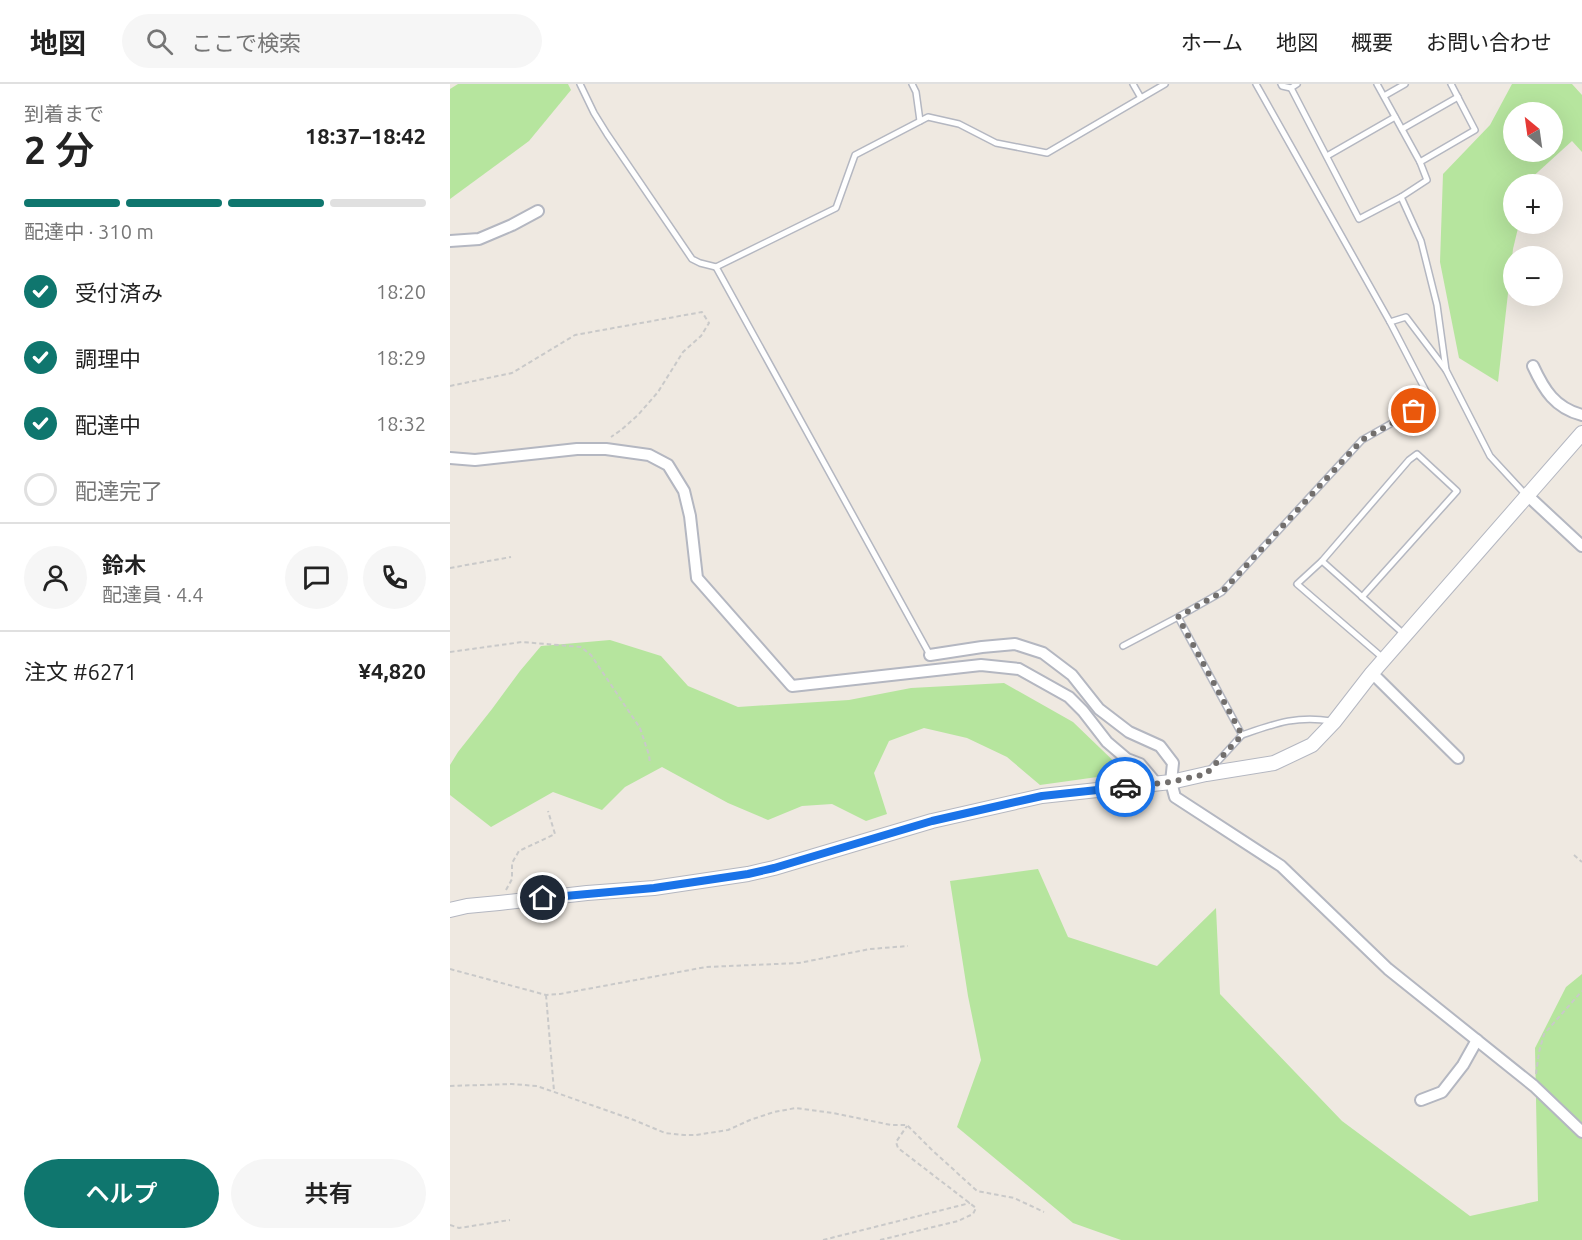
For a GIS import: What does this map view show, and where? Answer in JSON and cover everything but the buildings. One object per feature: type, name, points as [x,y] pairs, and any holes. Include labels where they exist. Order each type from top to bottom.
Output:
[{"type":"street","points":[[450,241],[479,239],[538,211]]},
{"type":"street","points":[[1533,366],[1550,396],[1570,412],[1582,416]]},
{"type":"street","points":[[450,910],[467,906],[587,893],[654,888],[748,874],[932,821],[1042,796],[1171,782],[1274,763],[1312,745],[1334,722],[1384,659],[1582,433]]},
{"type":"street","points":[[450,458],[475,460],[577,449],[606,449],[649,455],[668,465],[684,491],[690,516],[697,578],[792,686],[981,665],[1019,669],[1069,697],[1107,742],[1127,759],[1140,764],[1156,783]]},
{"type":"street","points":[[1527,495],[1582,546]]},
{"type":"street","points":[[930,655],[982,647],[1016,645],[1043,653],[1072,675],[1099,709],[1129,732],[1160,746],[1173,763],[1171,782],[1175,797],[1281,866],[1388,969],[1534,1086],[1582,1132]]},
{"type":"street","points":[[1372,673],[1458,758]]},
{"type":"street","points":[[1421,1100],[1442,1092],[1463,1065],[1477,1040]]},
{"type":"lane","points":[[580,84],[607,135],[692,259],[716,267],[836,208],[855,155],[928,117],[959,124],[996,144],[1047,153],[1165,84]]},
{"type":"lane","points":[[912,84],[916,92],[920,121]]},
{"type":"lane","points":[[1133,84],[1141,98]]},
{"type":"lane","points":[[1124,646],[1222,592],[1362,440],[1431,401],[1390,322],[1256,84]]},
{"type":"lane","points":[[1281,84],[1291,88],[1298,84]]},
{"type":"lane","points":[[1291,88],[1359,219],[1401,197],[1427,180],[1420,162],[1377,84]]},
{"type":"lane","points":[[1384,96],[1405,84]]},
{"type":"lane","points":[[1420,162],[1475,130],[1451,84]]},
{"type":"lane","points":[[1402,129],[1458,97]]},
{"type":"lane","points":[[1327,156],[1395,117]]},
{"type":"lane","points":[[1401,197],[1421,241],[1437,305],[1446,370]]},
{"type":"lane","points":[[716,267],[930,655]]},
{"type":"lane","points":[[1390,322],[1406,317],[1446,370],[1490,456],[1527,495]]},
{"type":"lane","points":[[1362,597],[1457,491],[1417,454],[1409,460],[1322,561],[1297,584],[1384,659]]},
{"type":"lane","points":[[1322,561],[1405,635]]},
{"type":"lane","points":[[1178,617],[1242,735]]},
{"type":"lane","points":[[1206,774],[1242,735],[1292,719],[1334,722]]},
{"type":"path","points":[[450,386],[512,373],[575,335],[702,312],[709,323],[701,336],[683,352],[658,392],[638,415],[596,449]]},
{"type":"path","points":[[450,568],[511,557]]},
{"type":"path","points":[[450,652],[522,642],[581,647],[591,655],[640,728],[650,765]]},
{"type":"path","points":[[499,903],[512,879],[512,863],[519,851],[555,834],[548,811]]},
{"type":"path","points":[[1574,855],[1582,862]]},
{"type":"path","points":[[450,969],[546,995],[706,967],[799,963],[870,949],[908,946]]},
{"type":"path","points":[[1534,1086],[1544,1034],[1582,991]]},
{"type":"path","points":[[546,995],[554,1091]]},
{"type":"path","points":[[450,1086],[512,1084],[537,1086],[665,1133],[696,1135],[728,1130],[774,1112],[796,1108],[891,1125],[907,1125],[977,1191],[1014,1198],[1044,1212]]},
{"type":"path","points":[[880,1240],[958,1221],[973,1214],[976,1208],[898,1148],[896,1142],[907,1125]]},
{"type":"path","points":[[824,1240],[970,1203]]},
{"type":"path","points":[[450,1225],[459,1228],[510,1220]]},
{"type":"green space","points":[[458,84],[568,84],[571,90],[529,141],[450,199],[450,89]]},
{"type":"green space","points":[[1512,84],[1572,84],[1582,95],[1582,152],[1572,141],[1563,149],[1563,102],[1503,102],[1503,162],[1549,162],[1536,174],[1503,174],[1503,234],[1517,234],[1514,246],[1503,246],[1503,306],[1507,306],[1498,382],[1459,358],[1440,262],[1443,174],[1490,125]]},
{"type":"green space","points":[[610,640],[661,656],[688,686],[738,707],[849,700],[911,688],[1004,683],[1073,722],[1126,773],[1040,785],[1007,757],[967,738],[924,728],[889,741],[874,773],[887,814],[866,821],[832,804],[802,806],[768,820],[728,803],[662,767],[625,787],[602,810],[553,792],[491,827],[450,795],[450,765],[541,646]]},
{"type":"green space","points":[[1038,869],[1068,937],[1157,966],[1216,908],[1220,994],[1342,1121],[1470,1216],[1538,1201],[1535,1048],[1566,987],[1582,974],[1582,1240],[1121,1240],[1073,1223],[957,1127],[981,1060],[968,996],[950,881]]},
{"type":"way so far","points":[[1125,787],[1171,782],[1206,774],[1242,735],[1178,617],[1222,592],[1362,440],[1414,411]]},
{"type":"route","points":[[543,898],[654,888],[748,874],[932,821],[1042,796],[1125,787]]}]
